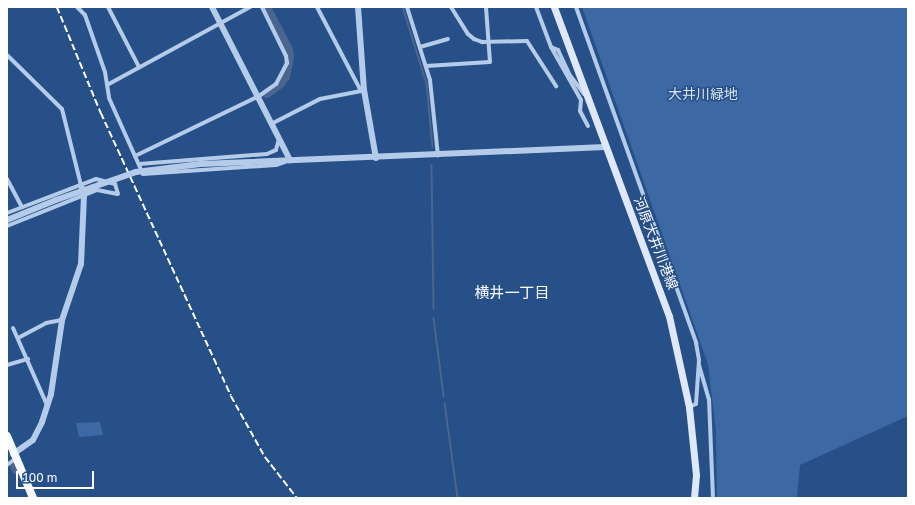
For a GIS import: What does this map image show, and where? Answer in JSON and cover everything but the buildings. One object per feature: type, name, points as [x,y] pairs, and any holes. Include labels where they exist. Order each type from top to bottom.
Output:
[{"type":"main road","name":"河原大井川港線","points":[[554,7],[669,316],[688,407],[696,475],[694,498]]},
{"type":"main road","points":[[7,436],[14,457],[33,498]]},
{"type":"street","points":[[77,7],[85,15],[100,56],[109,98],[143,174],[276,165],[290,160]]},
{"type":"street","points":[[108,7],[139,67]]},
{"type":"street","points":[[212,7],[280,136],[290,160]]},
{"type":"street","points":[[107,85],[250,7]]},
{"type":"street","points":[[135,156],[258,96],[276,84],[286,63],[284,49],[262,7]]},
{"type":"street","points":[[317,7],[362,90]]},
{"type":"street","points":[[358,7],[362,90],[376,158]]},
{"type":"street","points":[[408,7],[430,80],[438,156]]},
{"type":"street","points":[[451,7],[468,34],[474,39],[488,43],[527,40],[556,86]]},
{"type":"street","points":[[426,66],[490,62],[486,7]]},
{"type":"street","points":[[536,7],[551,47],[581,100],[580,111],[588,126]]},
{"type":"street","points":[[576,7],[634,173],[663,245],[696,343],[698,365],[696,404],[688,407]]},
{"type":"street","points":[[420,48],[448,39]]},
{"type":"street","points":[[551,47],[558,50],[569,74],[587,98]]},
{"type":"street","points":[[7,56],[62,109],[84,195],[81,264],[62,320],[56,368],[48,405],[33,440],[7,465]]},
{"type":"street","points":[[273,123],[320,98],[362,90]]},
{"type":"street","points":[[139,164],[267,154],[276,150],[280,136]]},
{"type":"street","points":[[7,220],[56,200],[136,172],[201,164],[438,156],[605,147]]},
{"type":"street","points":[[7,213],[101,178],[115,184],[118,194],[105,190],[84,195],[7,226]]},
{"type":"street","points":[[7,179],[22,207]]},
{"type":"street","points":[[18,338],[46,323],[62,320]]},
{"type":"street","points":[[13,328],[48,405]]},
{"type":"street","points":[[7,365],[28,359]]},
{"type":"street","points":[[698,365],[709,399],[713,498]]},
{"type":"green space","name":"大井川緑地","points":[[582,7],[908,7],[908,416],[800,465],[797,498],[717,498],[716,431],[708,364]]},
{"type":"green space","points":[[100,422],[103,435],[79,437],[76,423]]},
{"type":"waterway","points":[[266,7],[288,49],[289,57],[285,76],[280,83],[266,93]]},
{"type":"waterway","points":[[403,7],[427,84],[433,147]]},
{"type":"waterway","points":[[432,165],[434,309]]},
{"type":"waterway","points":[[434,318],[444,396]]},
{"type":"waterway","points":[[445,403],[458,498]]},
{"type":"waterway","points":[[14,466],[16,470]]},
{"type":"railway","points":[[57,7],[101,113],[231,396],[265,457],[297,498]]},
{"type":"district","name":"横井一丁目","points":[[512,293]]}]
